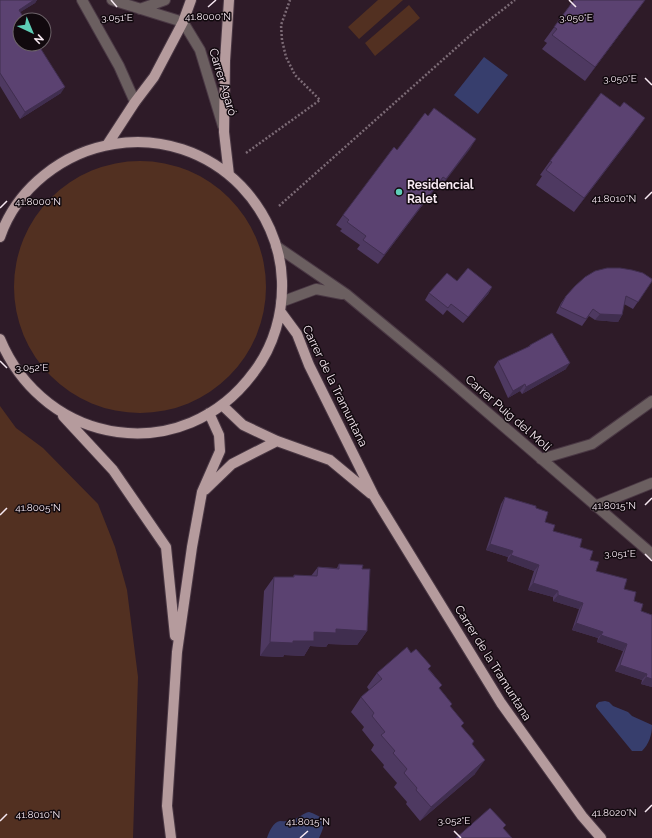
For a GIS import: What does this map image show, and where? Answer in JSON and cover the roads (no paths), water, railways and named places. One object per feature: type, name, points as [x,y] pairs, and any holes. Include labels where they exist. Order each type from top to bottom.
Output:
[{"type":"main road","points":[[107,145],[154,77],[183,22],[191,0]]},
{"type":"main road","points":[[229,0],[225,61],[224,132],[229,170]]},
{"type":"main road","points":[[0,238],[18,203],[39,180],[64,161],[78,154],[107,145],[137,142],[157,143],[172,146],[204,158],[229,170],[265,218],[276,246],[282,274],[281,306],[272,340],[258,368],[238,392],[222,405],[193,422],[168,430],[150,433],[123,433],[88,425],[56,409]]},
{"type":"main road","name":"Carrer de la Tramuntana","points":[[281,306],[298,334],[309,365],[374,496],[501,703],[582,816],[601,838]]},
{"type":"main road","points":[[0,339],[12,365],[21,378],[32,390],[56,409],[113,470],[166,547],[177,652]]},
{"type":"main road","name":"Carrer de la Tramuntana","points":[[222,405],[243,425],[277,441],[330,460],[374,496]]},
{"type":"main road","points":[[171,838],[167,806],[177,652],[192,547],[202,492],[220,451],[218,435],[209,413]]},
{"type":"main road","points":[[202,492],[232,464],[277,441]]},
{"type":"street","points":[[82,0],[119,66],[136,102]]},
{"type":"street","points":[[112,0],[183,22]]},
{"type":"street","points":[[140,9],[165,0]]},
{"type":"street","name":"Carrer Agaró","points":[[183,22],[200,50],[224,132]]},
{"type":"street","points":[[276,246],[346,294]]},
{"type":"street","points":[[281,306],[316,289],[346,294]]},
{"type":"street","name":"Carrer Puig del Molí","points":[[346,294],[438,370],[652,554]]},
{"type":"street","points":[[541,459],[592,444],[652,401]]},
{"type":"street","points":[[595,506],[652,483]]},
{"type":"water","points":[[484,57],[508,75],[478,114],[454,95]]},
{"type":"water","points":[[605,701],[652,725],[650,739],[642,751],[632,751],[596,707],[599,702]]},
{"type":"water","points":[[309,812],[319,816],[322,819],[324,825],[319,838],[267,838],[275,823],[280,821],[291,821]]},
{"type":"place","name":"Residencial Ralet","points":[[399,192]]}]
